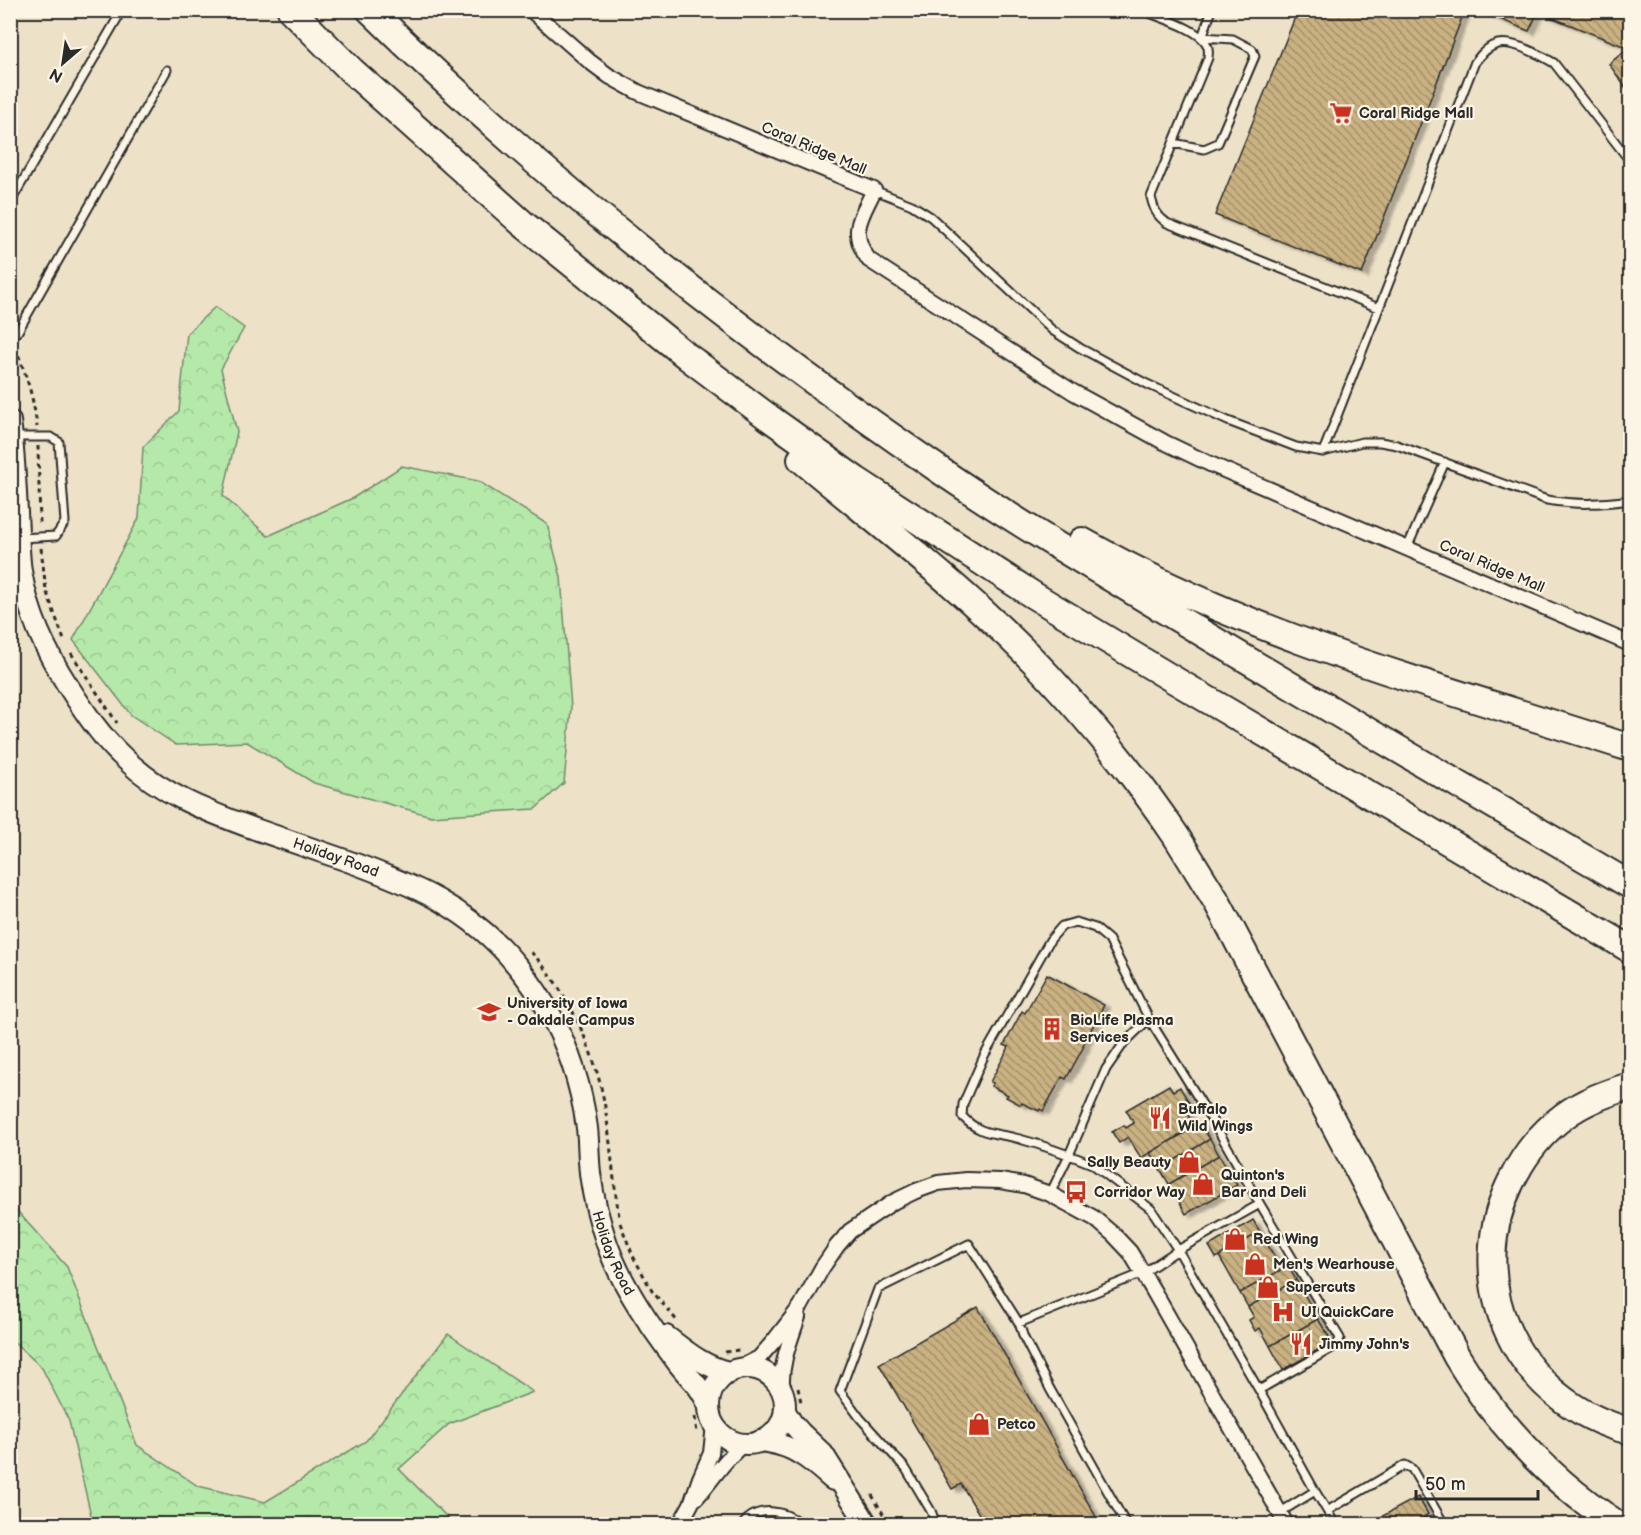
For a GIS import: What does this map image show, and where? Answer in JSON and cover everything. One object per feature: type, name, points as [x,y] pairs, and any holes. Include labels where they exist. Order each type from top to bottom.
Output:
[{"type":"highway","points":[[291,10],[352,72],[514,215],[688,357],[856,480],[976,559],[1171,678],[1630,949]]},
{"type":"highway","points":[[370,10],[402,42],[519,147],[716,309],[944,472],[1058,546],[1239,655],[1630,885]]},
{"type":"highway","points":[[624,306],[732,402],[930,566],[1003,631],[1091,724],[1168,826],[1217,902],[1385,1224],[1468,1375],[1502,1422],[1543,1466],[1598,1512],[1617,1524]]},
{"type":"highway","points":[[828,391],[1050,523],[1101,552],[1177,590],[1305,643],[1469,698],[1630,748]]},
{"type":"highway","points":[[1630,1086],[1606,1093],[1565,1115],[1533,1145],[1520,1164],[1500,1205],[1492,1252],[1495,1293],[1502,1318],[1524,1361],[1549,1388],[1572,1407],[1589,1417],[1630,1431]]},
{"type":"street","name":"Coral Ridge Mall","points":[[531,10],[589,61],[609,76],[638,92],[874,190],[857,228],[861,250],[869,260],[1029,365],[1118,418],[1210,464],[1630,644]]},
{"type":"street","name":"Holiday Road","points":[[11,429],[20,569],[28,604],[47,651],[79,704],[105,739],[143,775],[172,795],[204,811],[390,877],[450,906],[497,943],[536,989],[565,1043],[575,1070],[587,1129],[591,1179],[598,1215],[608,1245],[620,1274],[636,1302],[676,1362],[696,1383],[708,1404],[714,1425]]},
{"type":"street","points":[[708,1404],[710,1393],[717,1381],[759,1358],[801,1306],[822,1268],[850,1231],[893,1202],[938,1183],[966,1180],[1000,1181],[1024,1185],[1050,1194],[1094,1218],[1130,1252],[1282,1519]]},
{"type":"street","points":[[714,1425],[724,1437],[736,1443],[767,1439],[775,1432],[785,1412],[781,1377],[783,1362],[801,1306]]},
{"type":"street","name":"Holiday Road","points":[[652,1325],[697,1359],[716,1369],[734,1370],[750,1367],[763,1371],[774,1379],[782,1390]]},
{"type":"street","points":[[785,1412],[792,1423],[823,1454],[867,1524]]},
{"type":"street","points":[[680,1524],[691,1504],[711,1453],[714,1425]]},
{"type":"street","points":[[691,1504],[725,1461],[753,1442],[782,1445],[803,1456],[846,1491]]},
{"type":"lane","points":[[1141,10],[1202,37],[1233,39],[1252,49],[1255,56],[1218,143],[1204,149],[1173,143]]},
{"type":"lane","points":[[1202,37],[1212,10]]},
{"type":"lane","points":[[10,203],[117,19]]},
{"type":"lane","points":[[1202,37],[1208,47],[1208,58],[1151,197],[1154,209],[1167,223],[1378,308]]},
{"type":"lane","points":[[1323,452],[1475,62],[1484,51],[1497,44],[1510,44],[1542,55],[1554,63],[1630,161]]},
{"type":"lane","points":[[10,339],[18,331],[167,70]]},
{"type":"lane","points":[[874,190],[912,205],[931,217],[1052,330],[1080,348],[1147,384],[1228,421],[1296,447],[1323,452],[1362,442],[1397,445],[1547,500],[1572,504],[1630,500]]},
{"type":"lane","points":[[11,429],[51,437],[59,442],[65,522],[56,536],[18,538]]},
{"type":"lane","points":[[1407,548],[1445,462]]},
{"type":"lane","points":[[1259,1390],[1334,1347],[1340,1338],[1215,1125],[1149,1018],[1109,940],[1087,924],[1076,922],[1062,926],[1050,940],[984,1056],[963,1104],[962,1116],[971,1125],[984,1132],[1021,1139],[1092,1164],[1151,1209],[1178,1250],[1335,1524]]},
{"type":"lane","points":[[1050,1194],[1106,1069],[1124,1043],[1149,1018]]},
{"type":"lane","points":[[1019,1323],[1143,1273],[1178,1250],[1260,1204]]},
{"type":"lane","points":[[936,1524],[931,1511],[906,1469],[860,1418],[840,1391],[878,1289],[969,1244],[1019,1323],[1024,1338],[1050,1389],[1126,1524]]},
{"type":"lane","points":[[1327,1511],[1405,1465],[1412,1469],[1444,1524]]},
{"type":"lane","points":[[1282,1519],[1315,1491]]},
{"type":"lane","points":[[743,1524],[758,1513],[771,1511],[783,1512],[801,1524]]},
{"type":"green space","points":[[215,307],[244,328],[221,369],[237,432],[223,496],[268,536],[353,498],[402,466],[478,481],[547,524],[561,577],[571,708],[564,783],[535,809],[431,816],[314,783],[247,742],[176,745],[131,715],[73,640],[139,518],[143,447],[179,411],[187,333]]},
{"type":"green space","points":[[10,1203],[67,1267],[137,1445],[198,1486],[265,1502],[366,1441],[448,1334],[533,1392],[449,1424],[399,1469],[454,1524],[93,1524],[69,1421],[42,1368],[11,1339]]},
{"type":"building","name":"Coral Ridge Mall","points":[[1298,10],[1465,10],[1362,274],[1215,215]]},
{"type":"building","points":[[1477,10],[1630,10],[1630,94],[1609,64],[1628,48],[1538,12],[1529,31]]},
{"type":"building","name":"BioLife Plasma Services","points":[[1047,974],[1104,1005],[1066,1079],[1062,1077],[1043,1111],[1040,1109],[1039,1111],[1006,1097],[1008,1095],[991,1086],[993,1083],[990,1082],[1009,1047],[1004,1045],[1022,1011],[1025,1013]]},
{"type":"building","name":"Buffalo Wild Wings","points":[[1169,1085],[1173,1091],[1180,1087],[1192,1108],[1186,1112],[1195,1127],[1141,1158],[1128,1137],[1119,1143],[1112,1132],[1124,1125],[1126,1128],[1134,1123],[1126,1110]]},
{"type":"building","points":[[1200,1123],[1210,1139],[1160,1169],[1150,1153]]},
{"type":"building","name":"Sally Beauty","points":[[1210,1139],[1219,1155],[1169,1184],[1160,1169]]},
{"type":"building","name":"Quinton's Bar and Deli","points":[[1219,1155],[1237,1185],[1186,1214],[1169,1184]]},
{"type":"building","name":"Red Wing","points":[[1253,1220],[1260,1232],[1216,1258],[1209,1246]]},
{"type":"building","name":"Men's Wearhouse","points":[[1260,1232],[1277,1261],[1283,1258],[1288,1266],[1240,1293],[1219,1256]]},
{"type":"building","name":"Supercuts","points":[[1288,1266],[1296,1280],[1248,1307],[1240,1293]]},
{"type":"building","name":"UI QuickCare","points":[[1296,1280],[1318,1319],[1270,1346],[1260,1328],[1255,1331],[1249,1320],[1254,1317],[1248,1307]]},
{"type":"building","name":"Petco","points":[[978,1307],[1100,1524],[985,1524],[961,1484],[952,1489],[879,1364]]},
{"type":"building","name":"Petco","points":[[978,1307],[1100,1524],[985,1524],[961,1484],[952,1489],[879,1364]]},
{"type":"building","name":"Jimmy John's","points":[[1318,1319],[1332,1342],[1283,1370],[1270,1346]]},
{"type":"building","points":[[1418,1497],[1428,1514],[1424,1517],[1428,1524],[1368,1524]]},
{"type":"place","name":"Coral Ridge Mall","points":[[1341,113]]},
{"type":"place","name":"University of Iowa - Oakdale Campus","points":[[489,1012]]},
{"type":"place","name":"BioLife Plasma Services","points":[[1052,1029]]},
{"type":"place","name":"Buffalo Wild Wings","points":[[1160,1118]]},
{"type":"place","name":"Sally Beauty","points":[[1189,1162]]},
{"type":"place","name":"Quinton's Bar and Deli","points":[[1203,1184]]},
{"type":"place","name":"Corridor Way","points":[[1076,1192]]},
{"type":"place","name":"Red Wing","points":[[1235,1239]]},
{"type":"place","name":"Men's Wearhouse","points":[[1255,1264]]},
{"type":"place","name":"Supercuts","points":[[1268,1287]]},
{"type":"place","name":"UI QuickCare","points":[[1283,1312]]},
{"type":"place","name":"Jimmy John's","points":[[1301,1344]]},
{"type":"place","name":"Petco","points":[[979,1424]]}]
